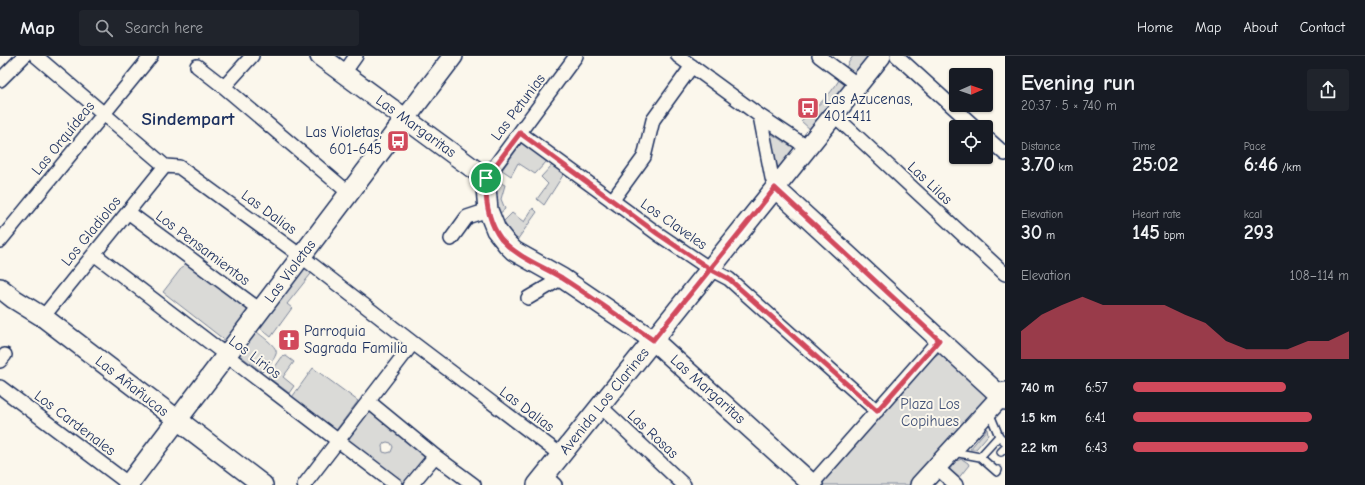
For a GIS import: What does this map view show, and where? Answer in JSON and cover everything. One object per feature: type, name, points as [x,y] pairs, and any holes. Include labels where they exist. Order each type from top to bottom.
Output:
[{"type":"street","name":"Las Dalias","points":[[33,56],[165,166],[180,167],[301,256],[413,343],[561,454]]},
{"type":"street","points":[[0,80],[33,56]]},
{"type":"street","name":"Las Orquídeas","points":[[0,241],[151,56]]},
{"type":"street","points":[[224,87],[252,56]]},
{"type":"street","name":"Las Margaritas","points":[[320,56],[486,178],[488,210],[496,230],[514,251],[562,278],[653,340],[813,484]]},
{"type":"street","points":[[344,73],[356,56]]},
{"type":"street","name":"Las Violetas","points":[[129,485],[453,56]]},
{"type":"street","name":"Las Petunias","points":[[486,178],[576,56]]},
{"type":"street","points":[[678,56],[760,116],[808,148]]},
{"type":"street","points":[[819,56],[858,86]]},
{"type":"street","name":"Avenida Los Clarines","points":[[545,482],[561,454],[881,56]]},
{"type":"street","points":[[897,56],[967,120]]},
{"type":"street","points":[[197,66],[349,193]]},
{"type":"street","points":[[612,200],[644,157],[653,120],[692,66]]},
{"type":"street","name":"Las Lilas","points":[[834,115],[1005,274]]},
{"type":"street","points":[[760,116],[775,188],[939,340],[1004,396],[988,410],[920,485]]},
{"type":"street","name":"Los Claveles","points":[[520,133],[658,234],[710,269],[729,279],[877,411]]},
{"type":"street","points":[[993,143],[1005,154]]},
{"type":"street","name":"Los Gladiolos","points":[[43,317],[165,166]]},
{"type":"street","points":[[451,239],[467,217],[488,210]]},
{"type":"street","name":"Los Pensamientos","points":[[128,212],[260,310]]},
{"type":"street","name":"Los Lirios","points":[[94,254],[396,485]]},
{"type":"street","points":[[528,298],[562,278]]},
{"type":"street","name":"Las Añañucas","points":[[0,288],[14,299],[43,317],[263,485]]},
{"type":"street","points":[[813,484],[939,340]]},
{"type":"street","points":[[304,485],[413,343]]},
{"type":"street","name":"Los Cardenales","points":[[0,387],[129,485]]},
{"type":"street","points":[[368,401],[474,485]]},
{"type":"street","name":"Las Rosas","points":[[600,406],[684,485]]},
{"type":"street","points":[[411,485],[436,456]]},
{"type":"street","points":[[936,467],[956,485]]},
{"type":"lane","points":[[988,410],[999,436],[1005,442]]},
{"type":"lane","points":[[980,457],[999,436]]},
{"type":"lane","points":[[951,452],[980,457],[990,464],[997,472],[998,470]]},
{"type":"green space","points":[[853,56],[872,56],[811,130],[801,121],[822,102],[831,91]]},
{"type":"green space","points":[[770,133],[799,151],[779,175]]},
{"type":"green space","points":[[523,141],[548,160],[535,174],[518,163],[511,176],[502,170]]},
{"type":"green space","points":[[553,164],[565,172],[544,205],[537,199],[548,184],[541,177]]},
{"type":"green space","points":[[497,181],[505,185],[501,199],[505,209],[498,215],[496,198]]},
{"type":"green space","points":[[533,208],[537,212],[515,243],[501,224],[512,213],[524,222]]},
{"type":"green space","points":[[187,261],[251,310],[227,342],[163,292]]},
{"type":"green space","points":[[305,265],[314,270],[287,304],[292,308],[271,337],[259,327]]},
{"type":"green space","points":[[256,331],[275,348],[276,351],[274,359],[262,372],[238,354]]},
{"type":"green space","name":"Plaza Los Copihues","points":[[938,354],[941,354],[987,394],[987,398],[911,485],[823,485],[823,481],[826,477],[929,361]]},
{"type":"green space","points":[[286,356],[294,362],[283,377],[294,386],[289,393],[268,377],[282,357]]},
{"type":"green space","points":[[313,368],[358,401],[334,433],[290,400]]},
{"type":"green space","points":[[367,412],[372,412],[426,454],[427,460],[409,483],[404,484],[347,441],[348,435]],"holes":[[[384,443],[391,443],[393,447],[391,452],[383,452],[382,446]]]},
{"type":"green space","points":[[987,429],[988,435],[976,449],[970,449]]},
{"type":"green space","points":[[962,459],[969,465],[957,480],[950,474],[949,470],[956,461]]},
{"type":"place","name":"Las Azucenas, 401-411","points":[[808,108]]},
{"type":"place","name":"Las Violetas, 601-645","points":[[398,141]]},
{"type":"place","name":"Parroquia Sagrada Familia","points":[[289,340]]},
{"type":"district","name":"Sindempart","points":[[188,119]]},
{"type":"route","points":[[486,178],[486,199],[492,221],[501,238],[514,251],[562,278],[653,340],[688,296],[710,269],[775,188],[793,203],[939,340],[877,411],[729,279],[710,269],[658,234],[520,133],[486,178]]}]
